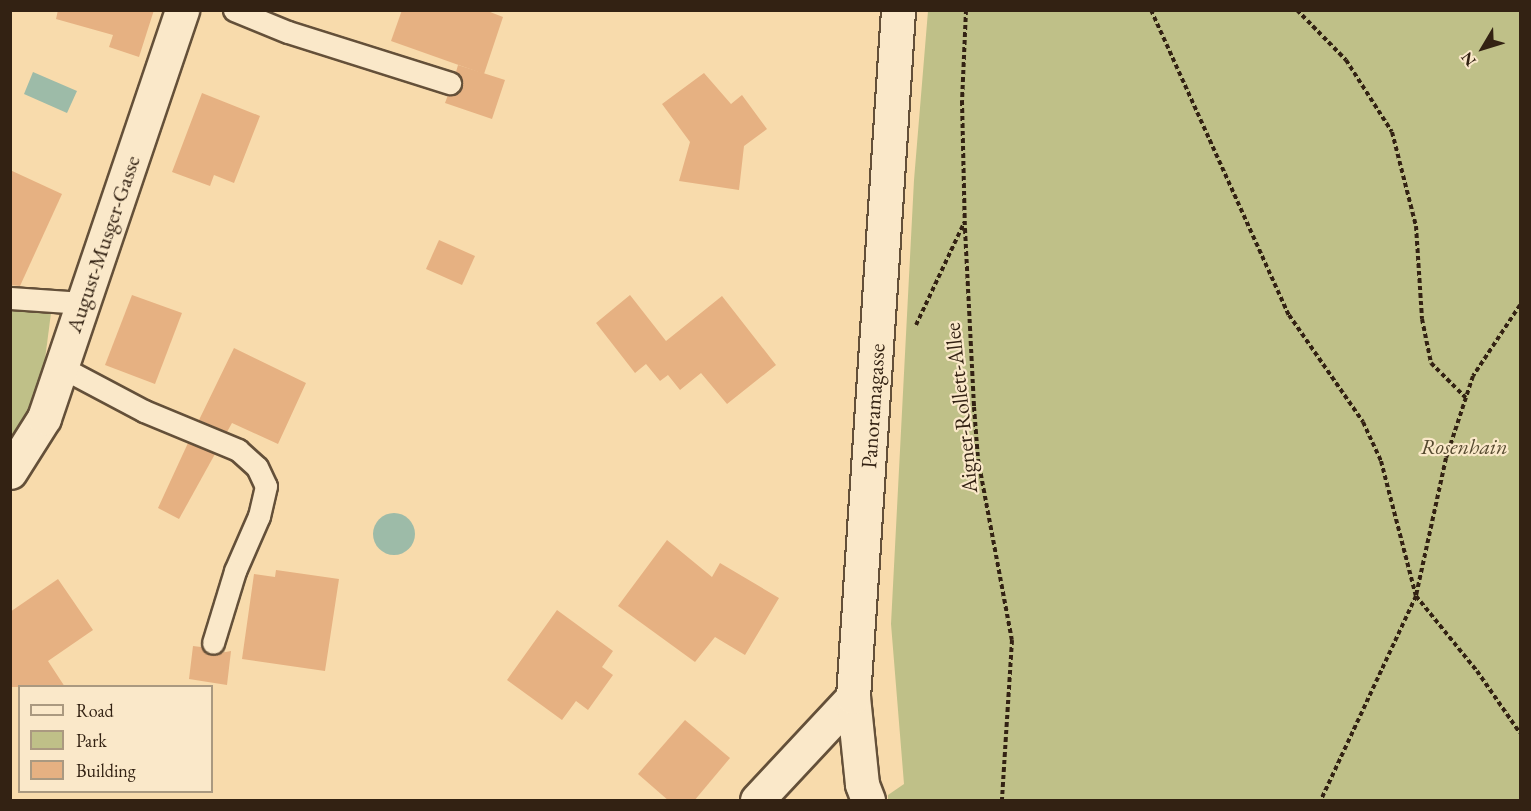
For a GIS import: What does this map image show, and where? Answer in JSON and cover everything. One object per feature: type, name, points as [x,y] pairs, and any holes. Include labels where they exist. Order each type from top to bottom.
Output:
[{"type":"street","name":"August-Musger-Gasse","points":[[10,472],[44,418],[182,10]]},
{"type":"street","name":"Panoramagasse","points":[[868,801],[862,784],[853,697],[898,10]]},
{"type":"street","points":[[757,801],[853,697]]},
{"type":"lane","points":[[234,10],[288,32],[450,83]]},
{"type":"lane","points":[[10,298],[83,303]]},
{"type":"lane","points":[[61,368],[144,411],[238,450],[256,467],[266,486],[259,516],[235,571],[213,643]]},
{"type":"path","name":"Aigner-Rollett-Allee","points":[[966,10],[962,101],[965,222],[978,459],[1012,640],[1002,801]]},
{"type":"path","points":[[1151,10],[1289,315],[1363,422],[1381,461],[1416,596],[1477,671],[1521,733]]},
{"type":"path","points":[[1297,10],[1346,60],[1392,132],[1416,226],[1422,319],[1431,363],[1466,398]]},
{"type":"path","points":[[876,349],[894,349],[908,340],[965,222]]},
{"type":"path","points":[[1321,801],[1416,596],[1446,458],[1473,376],[1521,305]]},
{"type":"green space","name":"Rosenhain","points":[[928,11],[1520,11],[1520,800],[888,800],[888,795],[904,784],[891,624],[914,180]]},
{"type":"green space","points":[[11,309],[51,313],[41,390],[11,439]]},
{"type":"shaded area","points":[[33,72],[77,91],[67,113],[24,94]]},
{"type":"shaded area","points":[[394,513],[402,514],[409,519],[414,526],[414,542],[409,549],[402,554],[394,555],[386,554],[379,549],[374,542],[373,534],[374,526],[379,519],[386,514]]},
{"type":"building","points":[[58,10],[154,10],[139,57],[109,47],[113,35],[56,19]]},
{"type":"building","points":[[402,10],[485,10],[503,17],[484,74],[391,41]]},
{"type":"building","points":[[458,65],[505,80],[492,119],[445,103],[448,95],[462,87],[462,80],[456,72]]},
{"type":"building","points":[[704,73],[731,104],[742,95],[767,129],[744,146],[739,190],[679,181],[690,142],[662,104]]},
{"type":"building","points":[[202,93],[260,116],[234,183],[214,175],[210,186],[172,172]]},
{"type":"building","points":[[10,170],[62,194],[20,286],[10,285]]},
{"type":"building","points":[[439,240],[475,256],[462,285],[426,269]]},
{"type":"building","points":[[132,295],[182,313],[155,384],[105,365]]},
{"type":"building","points":[[630,295],[666,341],[722,296],[776,365],[727,404],[701,373],[680,390],[668,375],[660,381],[646,364],[635,373],[596,323]]},
{"type":"building","points":[[234,348],[306,383],[278,444],[232,423],[227,432],[199,420]]},
{"type":"building","points":[[188,443],[215,454],[179,519],[158,508]]},
{"type":"building","points":[[667,540],[712,577],[720,563],[779,598],[745,655],[715,637],[695,662],[618,606]]},
{"type":"building","points":[[276,570],[339,579],[325,671],[242,659],[254,574],[275,577]]},
{"type":"building","points":[[58,579],[93,630],[48,661],[64,685],[10,687],[10,612]]},
{"type":"building","points":[[557,610],[613,651],[602,667],[613,675],[588,710],[576,701],[562,720],[507,680]]},
{"type":"building","points":[[193,646],[201,647],[210,655],[231,651],[227,685],[189,679]]},
{"type":"building","points":[[685,720],[730,758],[694,801],[669,801],[638,774]]}]
